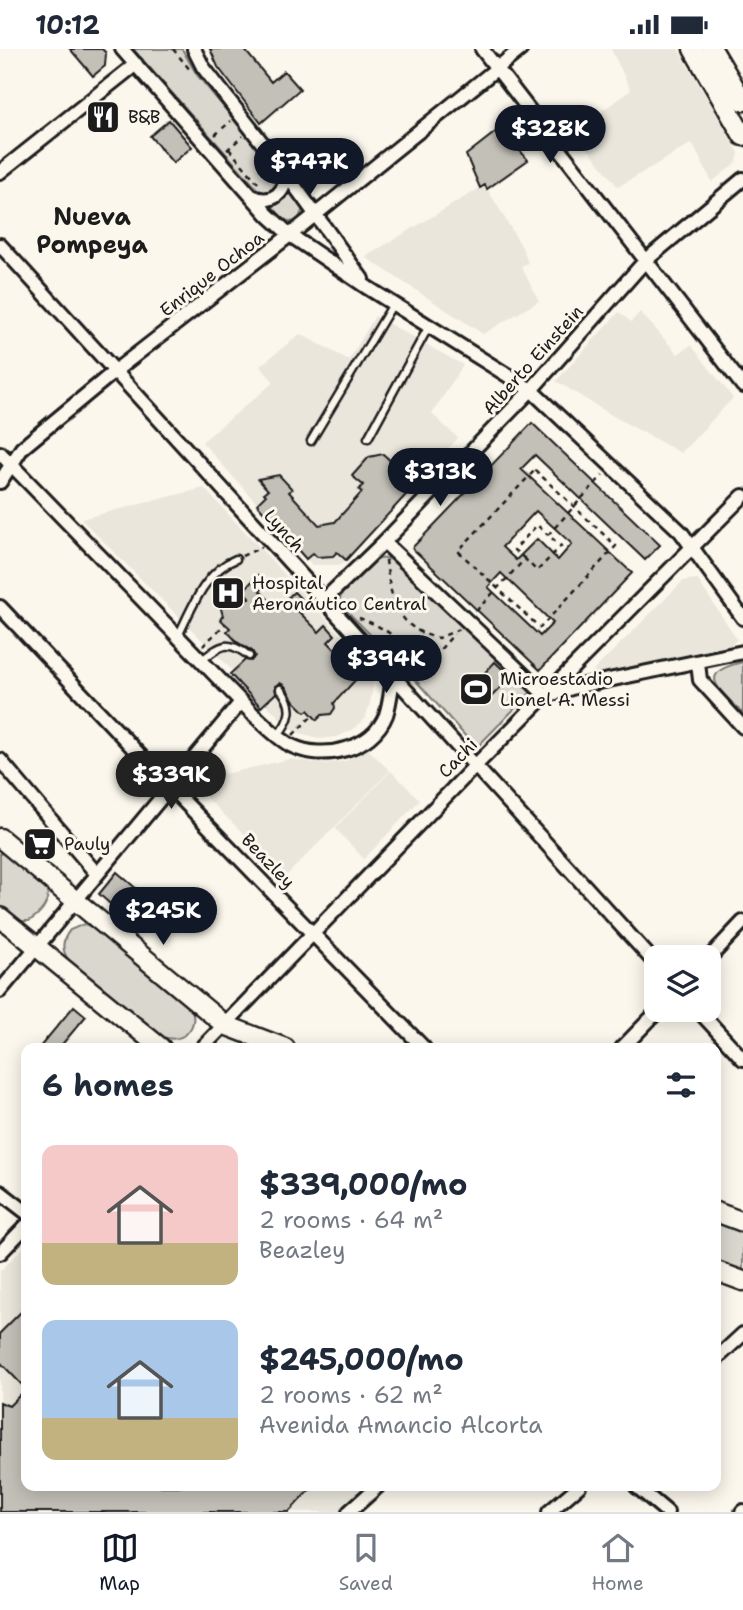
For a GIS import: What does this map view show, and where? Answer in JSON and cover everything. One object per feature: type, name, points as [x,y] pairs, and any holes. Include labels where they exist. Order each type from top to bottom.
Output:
[{"type":"main road","points":[[693,49],[743,136]]},
{"type":"main road","points":[[712,49],[743,101]]},
{"type":"main road","points":[[0,838],[225,1025],[272,1043]]},
{"type":"main road","points":[[0,916],[155,1043]]},
{"type":"main road","points":[[721,1214],[743,1222]]},
{"type":"main road","points":[[721,1273],[743,1281]]},
{"type":"street","points":[[122,49],[266,200],[279,194],[285,182],[284,171]]},
{"type":"street","points":[[194,49],[203,67],[284,171],[368,288]]},
{"type":"street","points":[[482,49],[743,386]]},
{"type":"street","name":"Enrique Ochoa","points":[[0,482],[22,448],[521,49]]},
{"type":"street","points":[[0,172],[136,64]]},
{"type":"street","name":"Alberto Einstein","points":[[328,605],[384,542],[531,390],[645,261],[743,180]]},
{"type":"street","points":[[256,189],[268,215],[290,235],[368,288],[531,390],[610,468],[681,532],[743,618]]},
{"type":"street","name":"Lynch","points":[[0,246],[644,951]]},
{"type":"street","points":[[0,453],[241,702],[286,742],[318,753],[337,753],[355,746],[385,718],[399,684]]},
{"type":"street","name":"Cachi","points":[[207,1043],[475,765],[743,496]]},
{"type":"street","points":[[384,542],[463,625],[546,696],[575,687],[743,652]]},
{"type":"street","name":"Beazley","points":[[0,607],[169,786],[419,1043]]},
{"type":"street","points":[[698,663],[700,680],[743,727]]},
{"type":"street","points":[[0,991],[241,702]]},
{"type":"street","points":[[0,760],[96,873]]},
{"type":"street","points":[[721,945],[743,922]]},
{"type":"street","points":[[627,1043],[647,1022]]},
{"type":"street","points":[[709,1022],[743,1059]]},
{"type":"street","points":[[0,1192],[21,1208]]},
{"type":"street","points":[[0,1253],[21,1231]]},
{"type":"street","points":[[721,1354],[743,1334]]},
{"type":"street","points":[[349,1512],[372,1491]]},
{"type":"street","points":[[549,1512],[573,1491]]},
{"type":"street","points":[[642,1491],[667,1512]]},
{"type":"lane","points":[[311,441],[393,304]]},
{"type":"lane","points":[[368,438],[429,326]]},
{"type":"lane","points":[[178,636],[205,585],[220,568],[236,559]]},
{"type":"lane","points":[[199,657],[229,645],[239,648],[249,656]]},
{"type":"lane","points":[[280,689],[288,699],[290,715],[286,742]]},
{"type":"path","points":[[173,49],[195,76]]},
{"type":"path","points":[[224,112],[243,136],[227,150]]},
{"type":"path","points":[[231,121],[213,136],[256,189]]},
{"type":"path","points":[[548,534],[610,468]]},
{"type":"path","points":[[535,470],[616,547],[540,628],[497,588],[458,551],[535,470]]},
{"type":"path","points":[[537,525],[561,546],[537,571],[525,559],[514,550],[537,525]]},
{"type":"path","points":[[384,542],[389,588],[403,619],[433,637],[449,635],[463,625]]},
{"type":"path","points":[[236,559],[262,547],[274,545]]},
{"type":"path","points":[[399,684],[463,625],[525,559]]},
{"type":"path","points":[[328,605],[370,622],[405,647],[410,657],[410,673],[399,684]]},
{"type":"path","points":[[199,657],[225,624]]},
{"type":"path","points":[[286,742],[313,715]]},
{"type":"shaded area","points":[[133,49],[182,49],[197,75],[279,174],[280,184],[276,189],[269,193],[260,192]]},
{"type":"shaded area","points":[[611,49],[678,49],[739,153],[737,162],[712,182],[692,143],[618,187],[574,131],[631,90]]},
{"type":"shaded area","points":[[485,185],[522,247],[528,263],[521,266],[539,301],[483,334],[365,257]]},
{"type":"shaded area","points":[[289,188],[303,209],[294,222],[284,220],[271,205],[280,200]]},
{"type":"shaded area","points":[[619,312],[631,322],[640,312],[678,354],[691,345],[733,398],[681,453],[556,381]]},
{"type":"shaded area","points":[[375,316],[463,365],[432,414],[458,438],[341,565],[312,565],[202,442],[274,382],[260,366],[300,334],[349,360]]},
{"type":"shaded area","name":"Hospital Aeronáutico Central","points":[[204,488],[371,667],[373,686],[370,704],[365,718],[352,730],[337,737],[321,739],[293,731],[81,519]]},
{"type":"shaded area","points":[[384,558],[402,568],[532,691],[476,748],[419,684],[341,605],[342,594],[376,560]]},
{"type":"shaded area","points":[[697,579],[737,639],[729,648],[594,676],[592,672],[683,581]]},
{"type":"shaded area","points":[[743,662],[743,714],[720,690],[715,677],[728,666]]},
{"type":"shaded area","points":[[368,749],[390,771],[287,875],[196,788],[197,773],[208,759],[225,774],[290,759],[323,764],[345,761]]},
{"type":"shaded area","points":[[391,771],[420,800],[364,859],[335,828]]},
{"type":"shaded area","points":[[0,845],[47,888],[44,907],[29,921],[20,921],[0,907]]},
{"type":"shaded area","points":[[84,924],[98,929],[190,1005],[193,1021],[187,1033],[174,1039],[159,1035],[71,963],[63,947],[65,938],[70,930]]},
{"type":"shaded area","points":[[721,1221],[743,1229],[743,1273],[721,1264]]},
{"type":"shaded area","points":[[21,1250],[21,1491],[362,1491],[339,1512],[0,1512],[0,1271]]},
{"type":"building","points":[[70,49],[102,49],[106,53],[105,66],[93,76]]},
{"type":"building","points":[[210,49],[244,49],[271,82],[284,71],[300,89],[261,123],[218,67]]},
{"type":"building","points":[[169,120],[192,147],[173,163],[150,136]]},
{"type":"building","points":[[521,124],[531,137],[517,147],[528,160],[487,189],[485,185],[480,188],[466,155],[502,127],[508,135]]},
{"type":"building","points":[[532,423],[660,545],[645,560],[535,455],[521,469],[632,573],[540,670],[412,548]],"holes":[[[536,511],[572,544],[558,560],[537,539],[516,560],[502,547]],[[501,573],[553,623],[540,636],[488,587]]]},
{"type":"building","points":[[383,454],[416,484],[346,560],[337,552],[333,556],[317,557],[313,553],[306,559],[257,504],[268,490],[258,479],[279,475],[292,489],[289,492],[319,525],[335,522],[362,492],[359,490],[363,485],[352,476],[369,457]]},
{"type":"building","points":[[258,575],[267,584],[260,591],[277,608],[294,592],[304,602],[296,609],[319,632],[326,625],[335,635],[328,642],[360,675],[334,703],[335,708],[331,714],[322,715],[317,720],[294,701],[285,686],[280,683],[275,686],[276,693],[261,707],[230,674],[245,660],[251,661],[255,656],[227,631],[230,628],[220,619],[223,616],[220,605],[225,600],[250,598],[243,591]]},
{"type":"building","points":[[495,662],[511,677],[484,704],[469,689]]},
{"type":"building","points":[[117,872],[138,890],[119,912],[99,894]]},
{"type":"building","points":[[74,1006],[86,1016],[63,1043],[43,1043]]},
{"type":"building","points":[[21,1312],[21,1384],[0,1362],[0,1333]]},
{"type":"building","points":[[21,1394],[21,1491],[308,1491],[289,1512],[0,1512],[0,1402],[9,1406]]},
{"type":"place","name":"B&B","points":[[103,117]]},
{"type":"place","name":"Hospital Aeronáutico Central","points":[[228,593]]},
{"type":"place","name":"Microestadio Lionel A. Messi","points":[[476,689]]},
{"type":"place","name":"Pauly","points":[[40,844]]},
{"type":"district","name":"Nueva Pompeya","points":[[92,231]]}]
